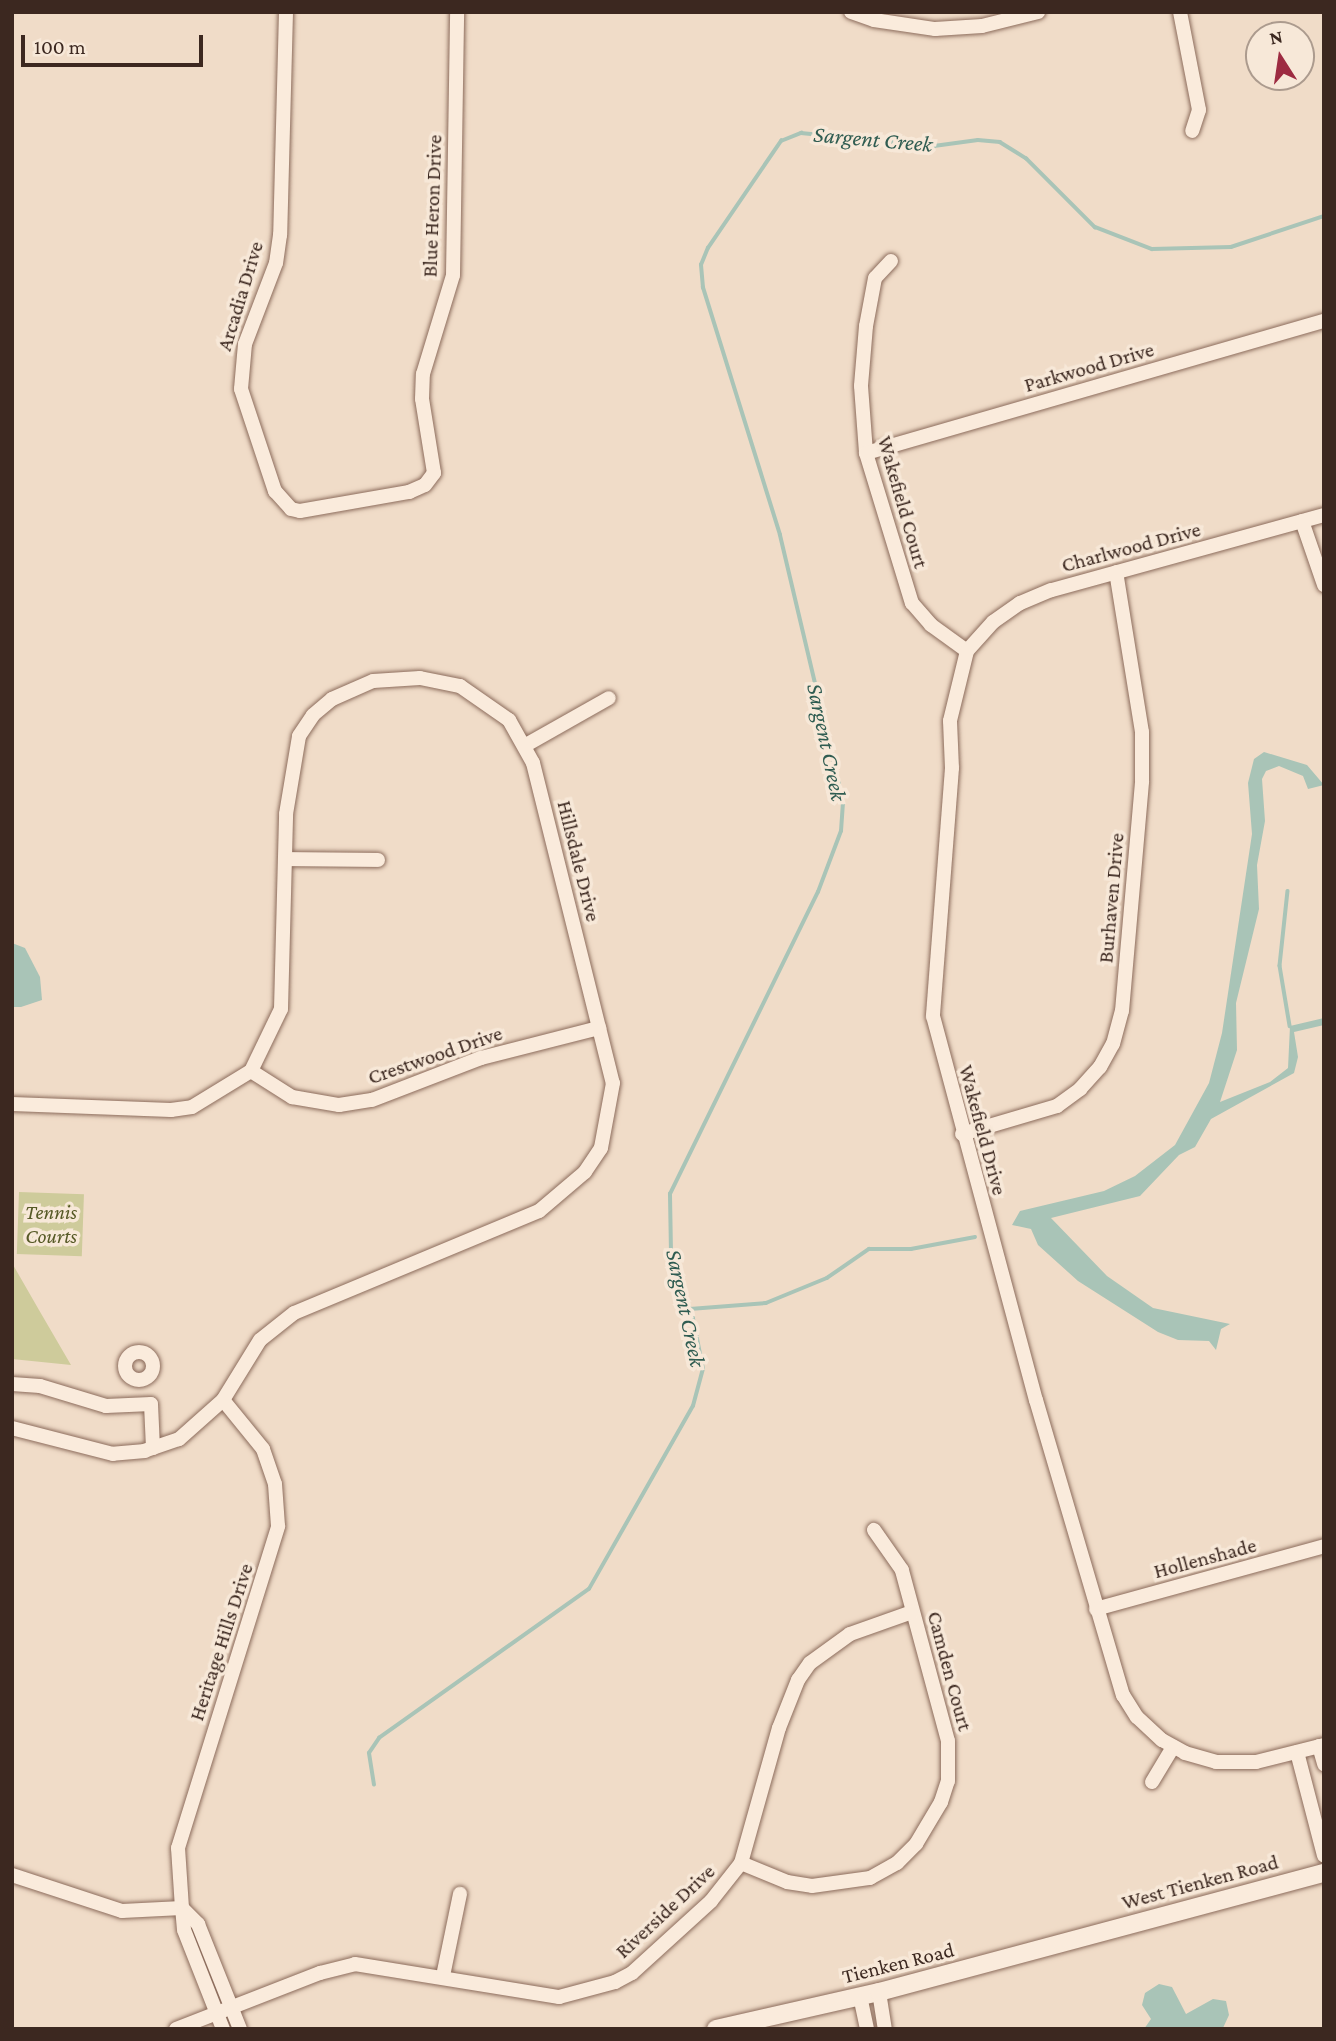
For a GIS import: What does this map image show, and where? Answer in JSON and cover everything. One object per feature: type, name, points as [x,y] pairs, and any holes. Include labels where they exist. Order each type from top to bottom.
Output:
[{"type":"street","name":"Arcadia Drive","points":[[286,12],[280,235],[276,263],[245,344],[241,368],[246,411],[281,501],[291,509],[320,510],[409,492],[430,478]]},
{"type":"street","name":"Blue Heron Drive","points":[[430,478],[434,454],[422,399],[423,374],[430,341],[453,275],[457,12]]},
{"type":"street","points":[[851,12],[902,26],[948,29],[982,26],[1038,12]]},
{"type":"street","points":[[1180,12],[1199,110],[1192,131]]},
{"type":"street","name":"Wakefield Court","points":[[891,261],[875,278],[867,316],[861,386],[866,453],[912,603],[931,625],[967,651]]},
{"type":"street","name":"Parkwood Drive","points":[[866,453],[1324,321]]},
{"type":"street","name":"Charlwood Drive","points":[[967,651],[993,622],[1020,603],[1116,572],[1324,515]]},
{"type":"street","points":[[1302,522],[1324,585]]},
{"type":"street","name":"Burhaven Drive","points":[[962,1134],[1057,1106],[1080,1089],[1113,1044],[1122,1011],[1142,781],[1142,732],[1116,572]]},
{"type":"street","name":"Wakefield Drive","points":[[967,651],[950,721],[952,768],[933,1016],[962,1134],[1096,1609],[1123,1695],[1137,1717],[1173,1747]]},
{"type":"street","name":"Hillsdale Drive","points":[[12,1428],[113,1454],[153,1448],[195,1430],[223,1400],[260,1340],[294,1313],[539,1211],[575,1184],[601,1148],[612,1106],[613,1083],[526,745],[494,708],[442,681],[373,681],[348,689],[313,715],[299,736],[286,814],[281,1009],[251,1071]]},
{"type":"street","points":[[526,745],[608,698]]},
{"type":"street","points":[[285,859],[378,860]]},
{"type":"street","name":"Crestwood Drive","points":[[251,1071],[292,1097],[339,1105],[372,1100],[481,1058],[599,1028]]},
{"type":"street","points":[[12,1104],[171,1110],[192,1107],[251,1071]]},
{"type":"street","points":[[148,1376],[153,1448]]},
{"type":"street","points":[[12,1384],[40,1386],[106,1406],[151,1404]]},
{"type":"street","name":"Heritage Hills Drive","points":[[182,1908],[178,1847],[278,1526],[275,1484],[263,1449],[223,1400]]},
{"type":"street","name":"Camden Court","points":[[741,1863],[788,1882],[812,1886],[857,1881],[897,1863],[930,1826],[948,1781],[948,1741],[912,1612],[894,1552],[874,1530]]},
{"type":"street","name":"Hollenshade","points":[[1096,1609],[1324,1546]]},
{"type":"street","name":"Riverside Drive","points":[[176,2029],[320,1973],[355,1964],[443,1976],[559,1997],[598,1990],[632,1973],[711,1901],[741,1863],[779,1728],[798,1680],[810,1663],[850,1634],[912,1612]]},
{"type":"street","points":[[1152,1782],[1173,1747],[1216,1762],[1256,1762],[1321,1746],[1324,1764]]},
{"type":"street","points":[[1297,1752],[1324,1856]]},
{"type":"street","name":"West Tienken Road","points":[[1089,1936],[1324,1873]]},
{"type":"street","points":[[12,1875],[122,1910],[182,1908],[198,1924],[225,2012],[223,2029]]},
{"type":"street","points":[[443,1976],[460,1894]]},
{"type":"street","name":"Tienken Road","points":[[716,2029],[879,1992],[1089,1936]]},
{"type":"street","points":[[879,1992],[885,2029]]},
{"type":"street","points":[[860,1996],[867,2029]]},
{"type":"street","points":[[225,2012],[240,2029]]},
{"type":"green space","name":"Tennis Courts","points":[[19,1192],[84,1194],[82,1256],[17,1254]]},
{"type":"green space","points":[[12,1263],[39,1310],[71,1365],[12,1359]]},
{"type":"shaded area","points":[[1264,752],[1307,765],[1324,785],[1308,789],[1303,776],[1279,766],[1266,771],[1262,779],[1265,821],[1257,865],[1259,909],[1236,1003],[1237,1050],[1220,1102],[1270,1082],[1288,1068],[1290,1026],[1324,1018],[1324,1025],[1294,1032],[1298,1057],[1294,1073],[1211,1119],[1195,1147],[1179,1155],[1140,1196],[1051,1218],[1107,1276],[1153,1308],[1230,1324],[1221,1329],[1216,1350],[1209,1341],[1178,1340],[1158,1332],[1078,1281],[1038,1245],[1031,1229],[1012,1225],[1020,1211],[1104,1191],[1135,1176],[1175,1145],[1209,1083],[1222,1033],[1252,834],[1248,783],[1254,759]]},
{"type":"shaded area","points":[[12,943],[25,948],[40,977],[42,1000],[21,1007],[12,1007]]},
{"type":"shaded area","points":[[1159,1984],[1172,1987],[1186,2014],[1213,1999],[1226,2001],[1229,2015],[1223,2028],[1144,2029],[1151,2019],[1142,2005],[1145,1993]]},
{"type":"waterway","name":"Sargent Creek","points":[[374,1785],[369,1753],[379,1738],[589,1589],[693,1406],[703,1369],[693,1319],[671,1253],[670,1194],[818,892],[841,831],[843,802],[780,535],[703,288],[701,265],[708,248],[781,141],[801,133],[934,146],[978,140],[1000,142],[1026,158],[1095,227],[1152,249],[1231,247],[1324,216]]},
{"type":"waterway","points":[[1288,891],[1280,966],[1290,1026]]},
{"type":"waterway","points":[[690,1309],[766,1303],[827,1278],[869,1249],[911,1249],[975,1237]]}]
